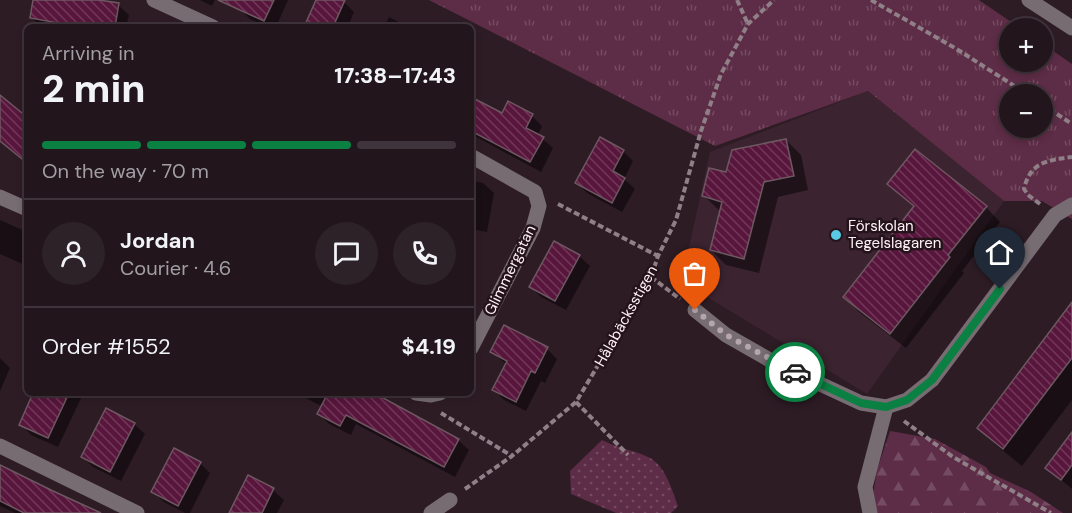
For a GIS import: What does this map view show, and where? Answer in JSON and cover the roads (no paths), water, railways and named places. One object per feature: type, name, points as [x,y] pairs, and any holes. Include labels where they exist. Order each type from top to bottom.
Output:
[{"type":"street","points":[[154,0],[206,24]]},
{"type":"street","points":[[1029,0],[1072,28]]},
{"type":"street","name":"Glimmergatan","points":[[474,158],[535,192],[538,206],[533,228],[474,342]]},
{"type":"street","points":[[0,197],[24,208]]},
{"type":"street","points":[[695,310],[726,335],[775,363],[861,403],[886,407],[907,400],[932,380],[1055,216],[1072,205]]},
{"type":"street","points":[[870,513],[865,488],[886,407]]},
{"type":"street","points":[[0,446],[137,513]]},
{"type":"street","points":[[431,513],[450,500]]},
{"type":"place","name":"Förskolan Tegelslagaren","points":[[836,235]]}]
